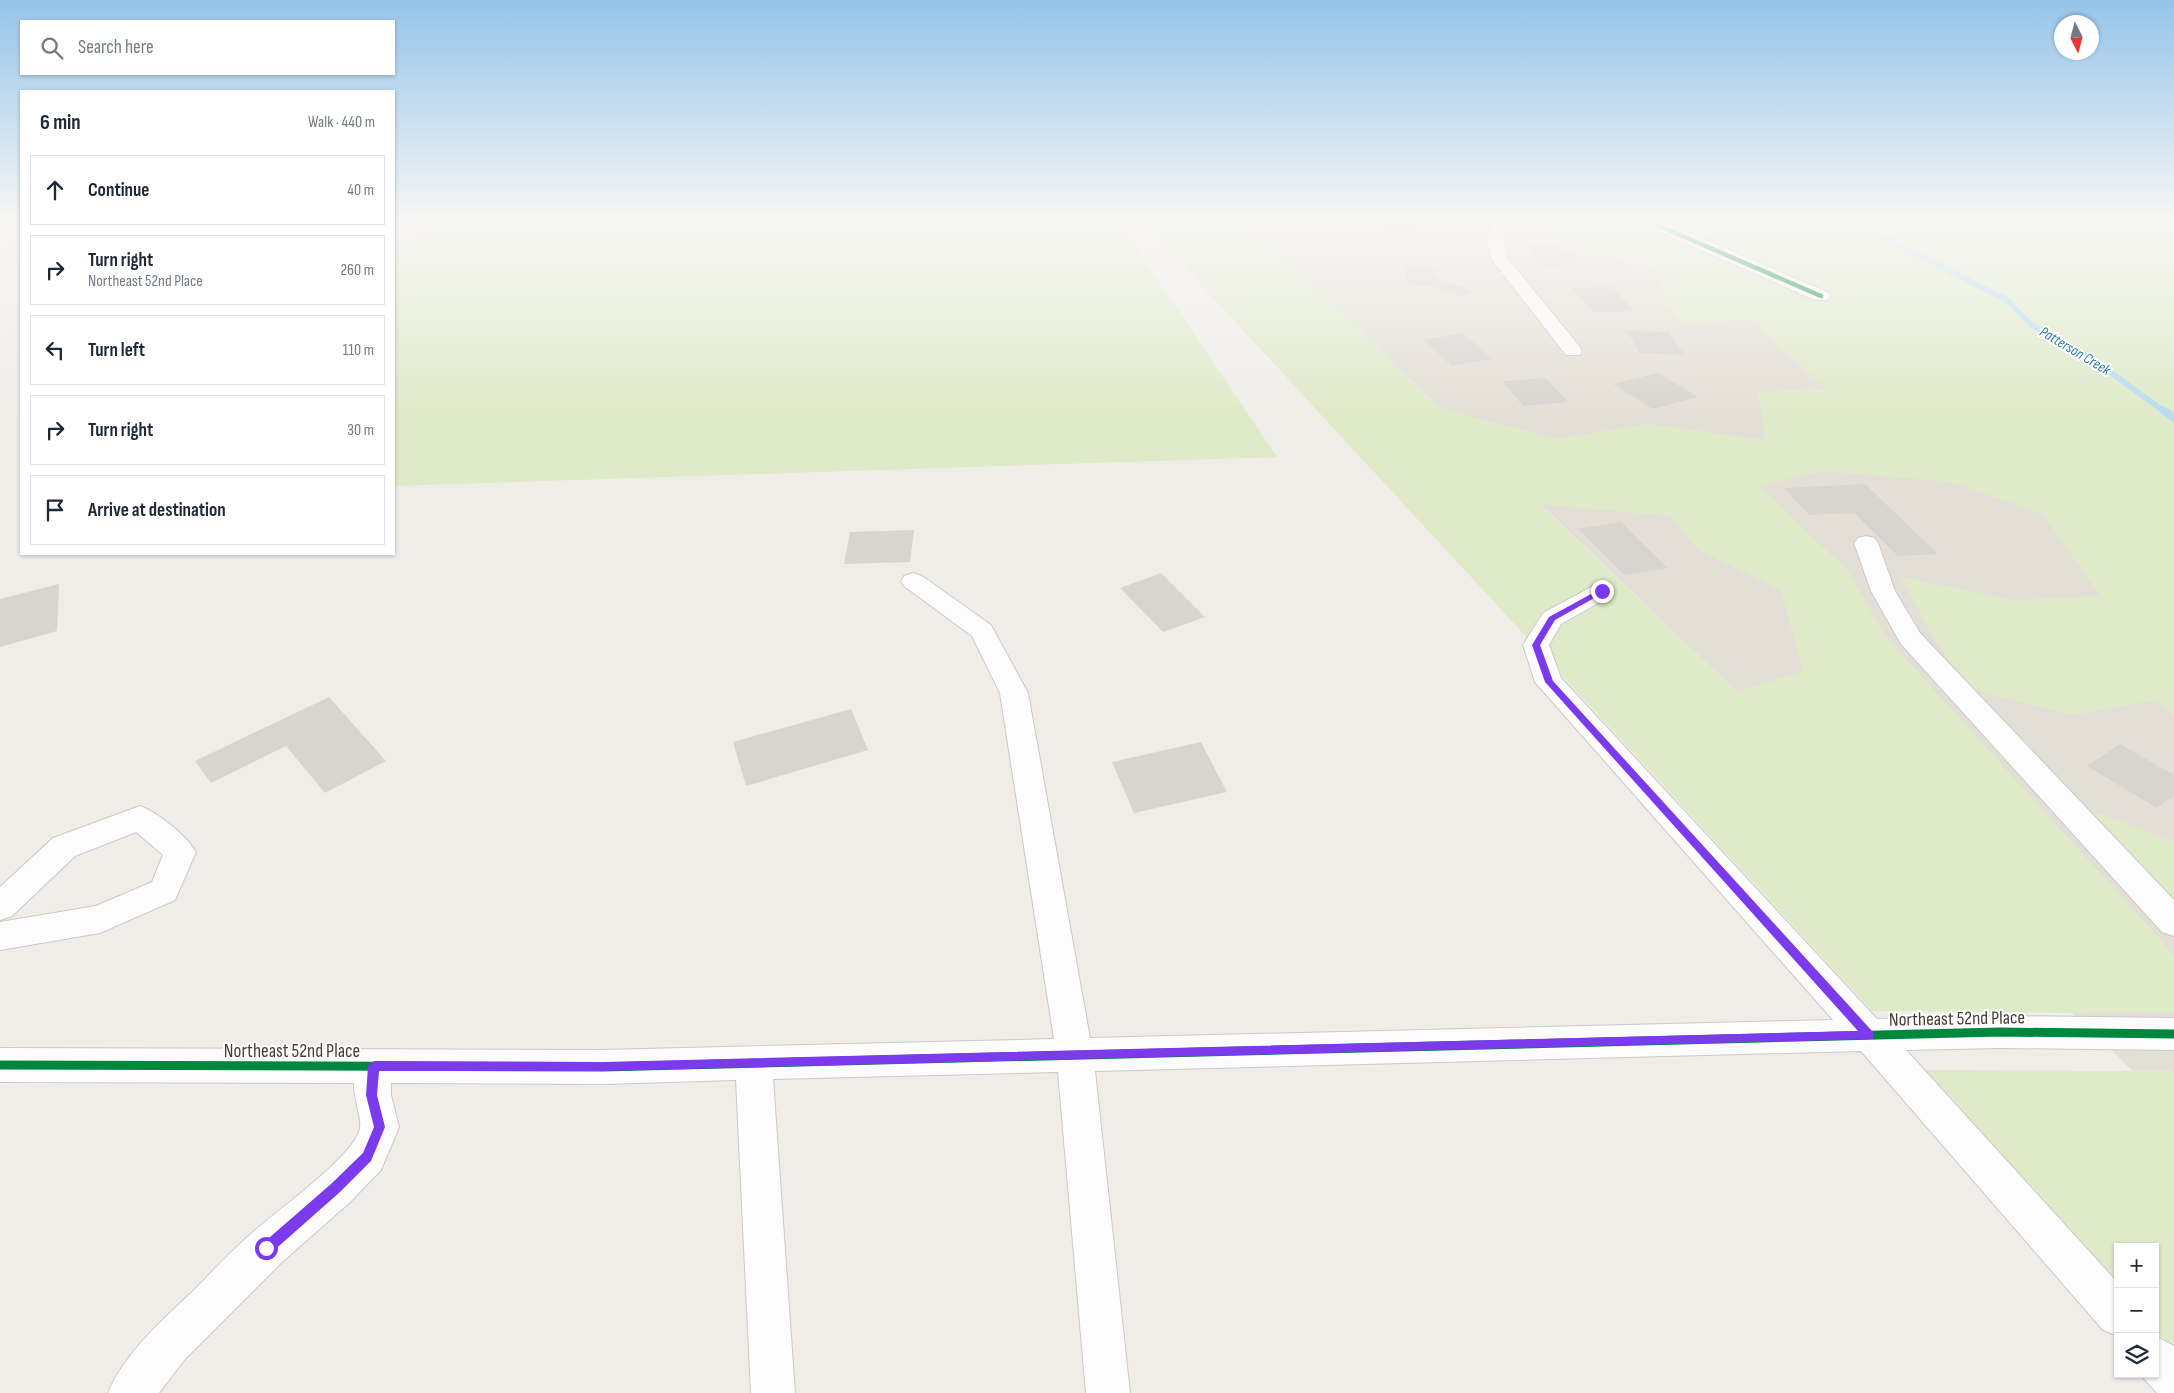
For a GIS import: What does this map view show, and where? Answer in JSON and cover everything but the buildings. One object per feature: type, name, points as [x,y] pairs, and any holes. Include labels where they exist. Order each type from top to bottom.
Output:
[{"type":"street","points":[[1521,286],[1573,351]]},
{"type":"street","points":[[1798,286],[1821,296]]},
{"type":"street","points":[[1866,543],[1883,591],[1910,638],[2174,922]]},
{"type":"street","points":[[913,581],[982,631],[1014,693],[1075,1055],[1108,1393]]},
{"type":"street","points":[[1602,591],[1552,619],[1536,645],[1549,682],[1869,1035],[2114,1311]]},
{"type":"street","points":[[0,906],[64,847],[140,818],[180,852],[164,891],[100,919],[0,936]]},
{"type":"street","name":"Northeast 52nd Place","points":[[0,1065],[603,1066],[2000,1032],[2174,1034]]},
{"type":"street","points":[[754,1063],[773,1393]]},
{"type":"street","points":[[130,1393],[170,1344],[246,1269],[367,1157],[380,1127],[372,1095],[374,1066]]},
{"type":"street","points":[[2159,1362],[2174,1379]]},
{"type":"shaded area","points":[[1312,286],[1816,286],[2174,426],[2174,1110]]},
{"type":"green space","points":[[395,286],[1162,286],[1277,457],[395,486]]},
{"type":"green space","points":[[1202,286],[1312,286],[1438,407],[1555,439],[1647,424],[1765,440],[1758,391],[1826,389],[1752,320],[1683,322],[1663,307],[1662,286],[1775,286],[1808,300],[1817,287],[1815,286],[2174,286],[2174,715],[2156,700],[2073,715],[1972,689],[1934,639],[1901,577],[2013,600],[2100,596],[2043,514],[1951,482],[1822,471],[1759,486],[1848,571],[1886,637],[2174,955],[2174,1012],[1872,1011]],"holes":[[[1539,504],[1671,516],[1698,550],[1781,590],[1803,671],[1737,692]]]},
{"type":"green space","points":[[2091,811],[2174,841],[2174,902]]},
{"type":"green space","points":[[1926,1070],[2174,1071],[2174,1350],[2159,1333],[2159,1243],[2114,1243],[2114,1282]]},
{"type":"waterway","name":"Patterson Creek","points":[[1980,286],[2006,299],[2031,325],[2091,358],[2165,412]]},
{"type":"waterway","name":"Patterson Creek","points":[[2163,410],[2174,418]]},
{"type":"cycle path","points":[[1798,286],[1821,296]]},
{"type":"cycle path","points":[[0,1065],[603,1067],[2000,1032],[2174,1034]]},
{"type":"route","points":[[266,1248],[336,1188],[367,1157],[380,1127],[372,1095],[374,1066],[603,1066],[1869,1035],[1549,682],[1536,645],[1552,619],[1602,591]]}]
